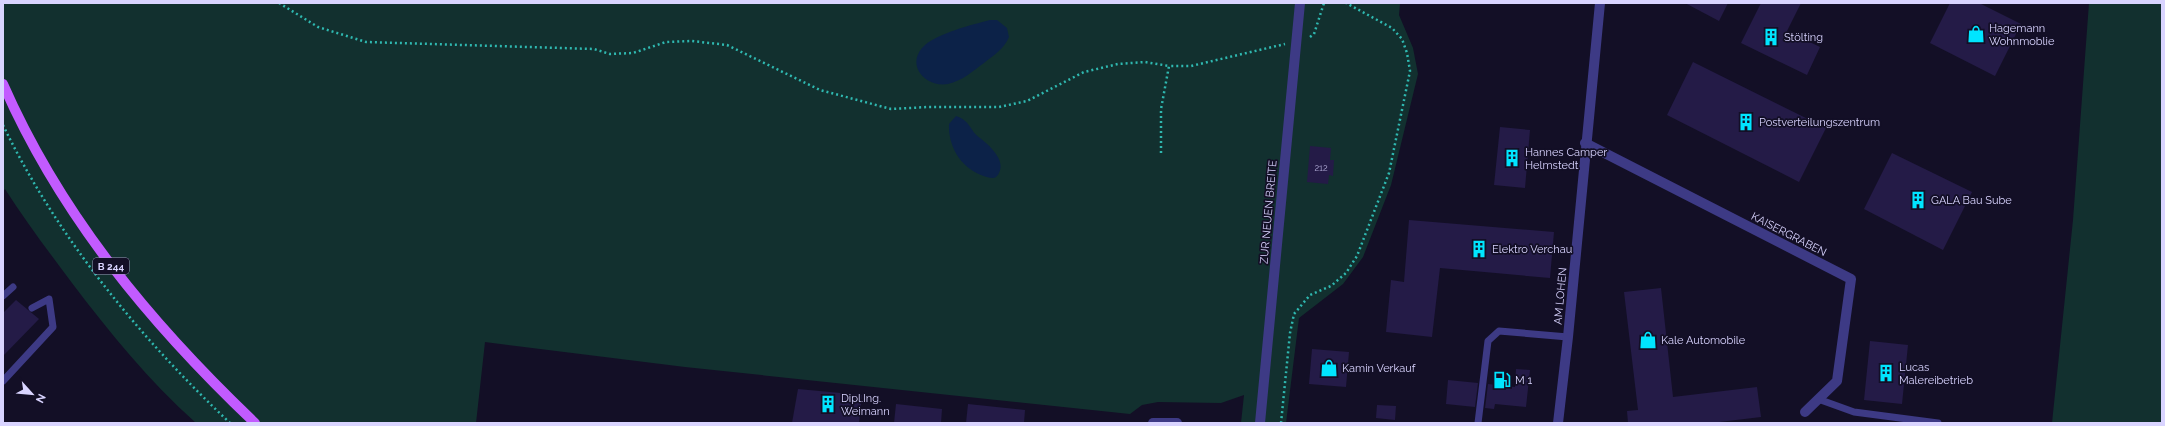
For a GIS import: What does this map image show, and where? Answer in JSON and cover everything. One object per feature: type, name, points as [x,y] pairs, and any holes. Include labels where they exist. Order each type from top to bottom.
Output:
[{"type":"main road","name":"B 244","points":[[3,84],[18,118],[82,227],[128,289],[177,346],[255,423]]},
{"type":"street","name":"ZUR NEUEN BREITE","points":[[1260,423],[1300,3]]},
{"type":"street","name":"AM LOHEN","points":[[1558,423],[1568,338],[1585,144],[1600,3]]},
{"type":"street","name":"KAISERGRABEN","points":[[1585,144],[1852,279],[1836,381],[1804,412]]},
{"type":"street","points":[[1153,423],[1177,423]]},
{"type":"lane","points":[[3,296],[13,286]]},
{"type":"lane","points":[[3,382],[53,327],[49,299],[32,308]]},
{"type":"lane","points":[[1478,423],[1488,341],[1499,331],[1568,338]]},
{"type":"lane","points":[[1818,399],[1854,412],[1938,423]]},
{"type":"path","points":[[279,3],[318,27],[366,42],[594,49],[610,54],[633,53],[666,42],[692,41],[727,45],[820,90],[891,110],[928,107],[999,107],[1027,100],[1084,72],[1118,64],[1145,62],[1169,66],[1191,66],[1306,40],[1314,34],[1324,3]]},
{"type":"path","points":[[1281,423],[1290,333],[1294,314],[1310,295],[1331,286],[1346,273],[1357,256],[1389,173],[1410,71],[1407,53],[1402,39],[1392,28],[1346,3]]},
{"type":"path","points":[[1161,153],[1161,109],[1169,66]]},
{"type":"green space","points":[[3,3],[1400,3],[1399,15],[1413,48],[1418,74],[1391,185],[1363,257],[1343,284],[1299,318],[1286,423],[1241,423],[1244,395],[1221,403],[1158,402],[1142,405],[1130,414],[685,367],[485,342],[476,423],[196,423],[146,373],[116,338],[86,302],[5,189],[3,192]]},
{"type":"green space","points":[[2089,3],[2162,3],[2162,423],[2052,423],[2073,220]]},
{"type":"water","points":[[990,20],[997,20],[1007,28],[1009,37],[1002,48],[984,63],[963,78],[948,84],[932,82],[920,73],[916,60],[919,52],[925,45],[947,33]]},
{"type":"water","points":[[956,116],[965,120],[976,135],[996,153],[1001,168],[996,177],[993,178],[981,175],[967,167],[961,161],[953,147],[949,132],[949,124]]},
{"type":"building","points":[[1685,3],[1728,3],[1719,21]]},
{"type":"building","name":"Stölting","points":[[1761,3],[1801,3],[1787,31],[1820,47],[1807,75],[1741,43]]},
{"type":"building","name":"Hagemann Wohnmoblie","points":[[1950,3],[1979,3],[2021,24],[1995,76],[1930,43]]},
{"type":"building","name":"Postverteilungszentrum","points":[[1693,62],[1826,128],[1799,182],[1667,115]]},
{"type":"building","name":"Hannes Camper Helmstedt","points":[[1500,127],[1530,130],[1525,188],[1494,185]]},
{"type":"building","points":[[1310,146],[1331,148],[1330,160],[1334,160],[1333,176],[1329,175],[1328,184],[1307,182]]},
{"type":"building","name":"GALA Bau Sube","points":[[1892,153],[1972,192],[1943,250],[1864,209]]},
{"type":"building","name":"Elektro Verchau","points":[[1409,220],[1554,232],[1550,278],[1440,268],[1432,337],[1386,332],[1391,280],[1404,282]]},
{"type":"building","name":"Kale Automobile","points":[[1661,288],[1673,397],[1757,387],[1761,417],[1711,423],[1628,423],[1627,411],[1638,410],[1624,292]]},
{"type":"building","points":[[16,300],[39,319],[3,356],[3,313]]},
{"type":"building","name":"Lucas Malereibetrieb","points":[[1870,341],[1908,345],[1902,404],[1864,400]]},
{"type":"building","name":"Kamin Verkauf","points":[[1312,349],[1349,352],[1346,387],[1309,384]]},
{"type":"building","points":[[1516,369],[1530,370],[1526,407],[1495,404],[1494,409],[1485,408],[1488,384],[1515,387]]},
{"type":"building","points":[[1448,380],[1478,383],[1475,407],[1446,404]]},
{"type":"building","name":"Dipl.Ing. Weimann","points":[[798,389],[862,395],[859,423],[792,423]]},
{"type":"building","points":[[896,404],[942,409],[941,423],[894,423]]},
{"type":"building","points":[[968,404],[1025,410],[1024,423],[966,423]]},
{"type":"building","points":[[1377,405],[1396,406],[1395,420],[1376,418]]},
{"type":"place","name":"Hagemann Wohnmoblie","points":[[1976,34]]},
{"type":"place","name":"Stölting","points":[[1771,37]]},
{"type":"place","name":"Postverteilungszentrum","points":[[1746,122]]},
{"type":"place","name":"Hannes Camper Helmstedt","points":[[1512,158]]},
{"type":"place","name":"GALA Bau Sube","points":[[1918,200]]},
{"type":"place","name":"Elektro Verchau","points":[[1479,249]]},
{"type":"place","name":"Kale Automobile","points":[[1648,340]]},
{"type":"place","name":"Kamin Verkauf","points":[[1329,368]]},
{"type":"place","name":"Lucas Malereibetrieb","points":[[1886,373]]},
{"type":"place","name":"M 1","points":[[1502,380]]},
{"type":"place","name":"Dipl.Ing. Weimann","points":[[828,404]]}]
